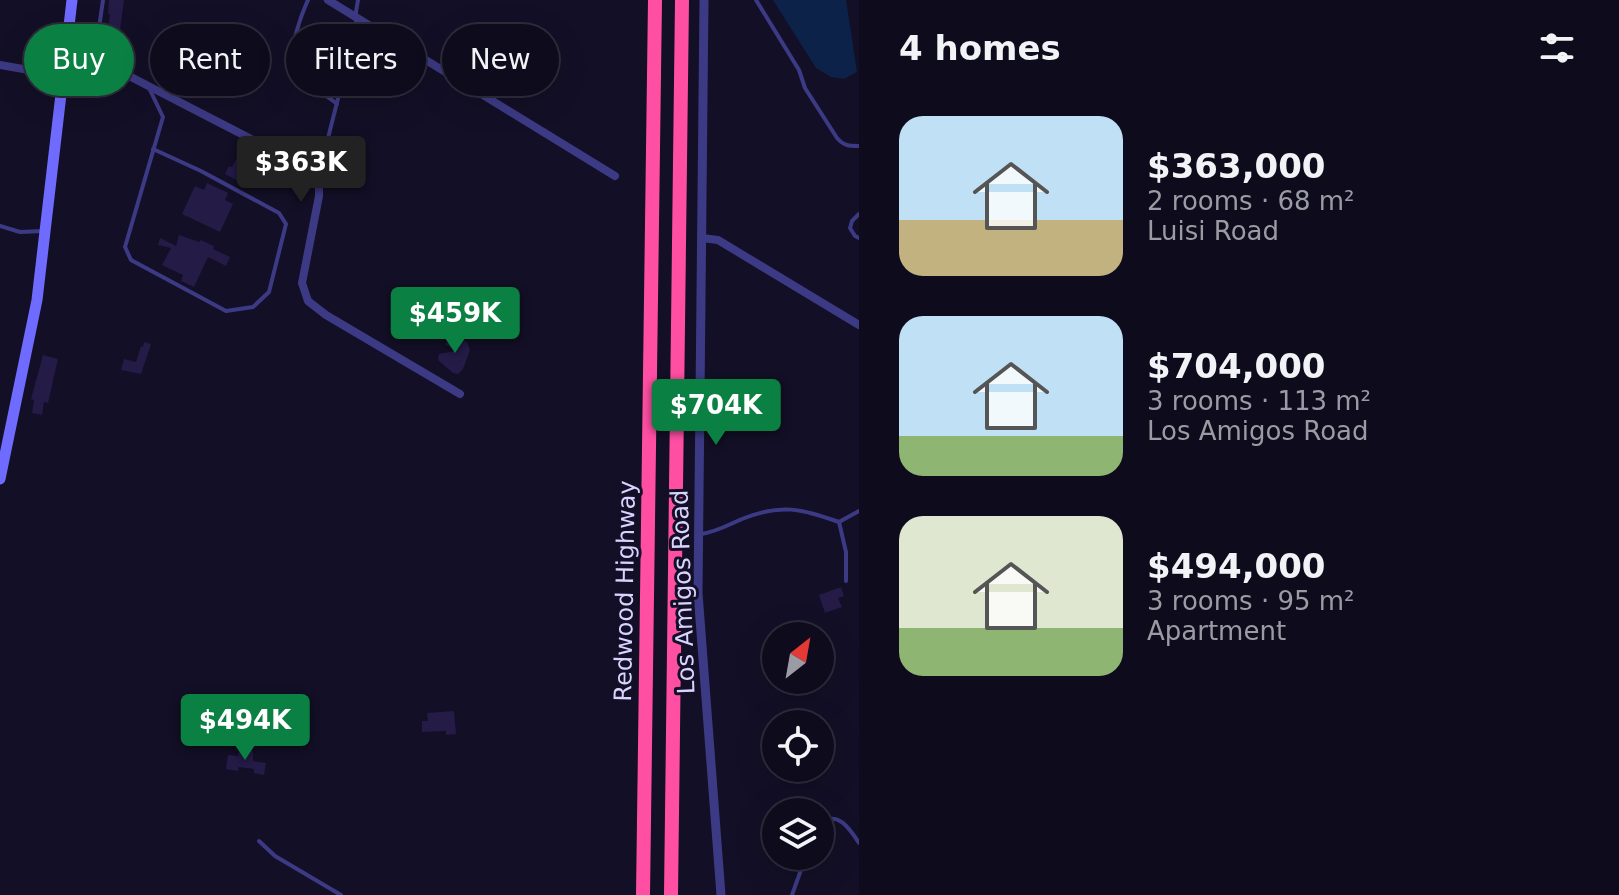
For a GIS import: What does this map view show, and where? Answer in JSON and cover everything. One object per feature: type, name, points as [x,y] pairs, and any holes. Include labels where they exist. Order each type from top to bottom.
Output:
[{"type":"highway","name":"Redwood Highway","points":[[643,895],[655,0]]},
{"type":"highway","name":"Redwood Highway","points":[[671,895],[682,0]]},
{"type":"main road","points":[[69,24],[72,0]]},
{"type":"main road","points":[[0,479],[37,300],[61,96]]},
{"type":"street","points":[[328,0],[615,176]]},
{"type":"street","name":"Los Amigos Road","points":[[704,0],[698,593],[721,895]]},
{"type":"street","points":[[0,65],[24,69]]},
{"type":"street","points":[[134,79],[313,171],[319,182],[319,196],[302,283],[308,301],[326,315],[460,394]]},
{"type":"street","points":[[702,238],[718,240],[859,325]]},
{"type":"lane","points":[[100,24],[103,0]]},
{"type":"lane","points":[[308,0],[292,54],[293,63],[313,85],[337,104]]},
{"type":"lane","points":[[307,167],[319,164],[323,158],[356,27],[358,0]]},
{"type":"lane","points":[[756,0],[837,138],[842,144],[859,146]]},
{"type":"lane","points":[[149,87],[163,117],[153,149],[125,247],[131,260],[226,311],[253,307],[269,292],[286,224],[279,213],[153,149]]},
{"type":"lane","points":[[859,214],[850,228],[859,238]]},
{"type":"lane","points":[[0,226],[20,232],[45,231]]},
{"type":"lane","points":[[699,534],[781,508],[839,522],[859,511]]},
{"type":"lane","points":[[839,522],[846,552],[846,581]]},
{"type":"lane","points":[[834,818],[843,822],[859,843]]},
{"type":"lane","points":[[259,841],[275,856],[341,895]]},
{"type":"lane","points":[[792,895],[801,870]]},
{"type":"water","points":[[773,0],[846,0],[857,72],[844,79],[831,77],[816,68]]},
{"type":"building","points":[[109,0],[124,0],[121,24],[109,24]]},
{"type":"building","points":[[241,150],[250,155],[241,173],[247,177],[244,184],[225,174]]},
{"type":"building","points":[[207,183],[228,193],[225,200],[233,204],[220,232],[182,214],[195,186],[204,190]]},
{"type":"building","points":[[179,235],[214,246],[213,249],[230,257],[226,266],[208,257],[194,287],[181,281],[183,275],[162,265],[171,248],[158,245],[160,238],[176,246]]},
{"type":"building","points":[[451,338],[467,342],[470,350],[458,374],[438,360],[439,354],[455,351],[445,344]]},
{"type":"building","points":[[144,342],[151,344],[141,374],[121,370],[124,359],[136,362]]},
{"type":"building","points":[[43,355],[58,359],[48,403],[44,402],[42,415],[32,413],[34,400],[31,399]]},
{"type":"building","points":[[841,587],[844,596],[838,598],[842,607],[825,613],[819,595]]},
{"type":"building","points":[[454,711],[456,734],[446,735],[446,731],[422,732],[422,721],[428,721],[427,713]]},
{"type":"building","points":[[239,749],[253,751],[253,761],[266,763],[264,775],[254,773],[254,769],[226,769],[228,755],[238,756]]}]
